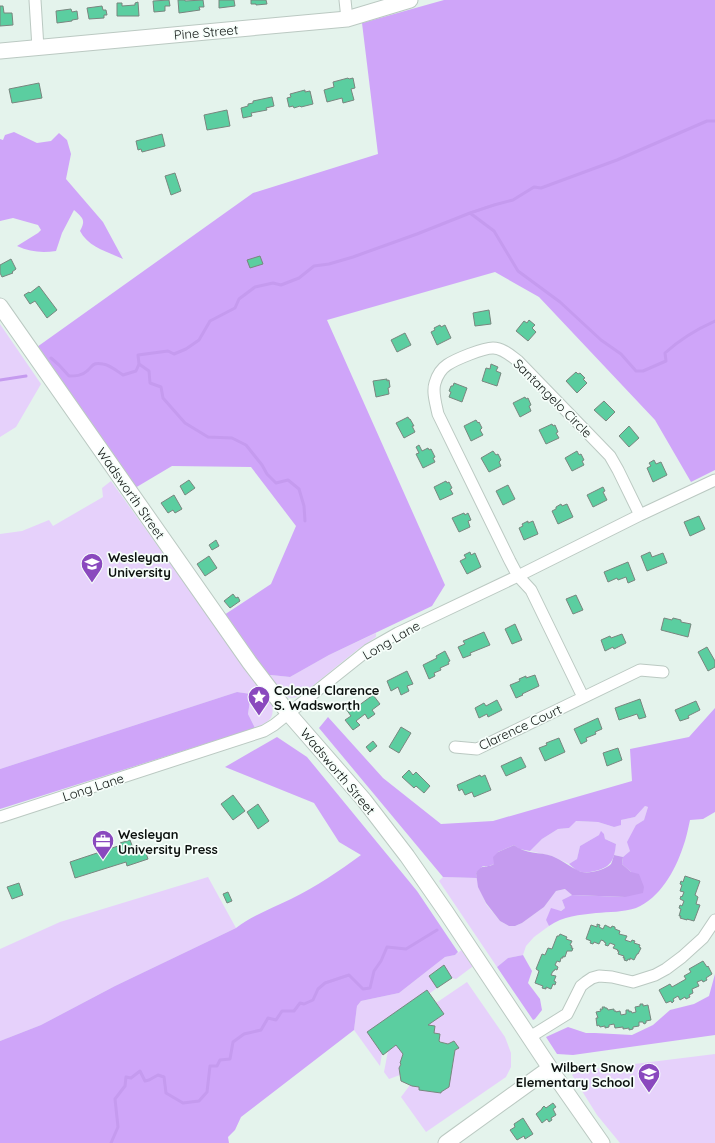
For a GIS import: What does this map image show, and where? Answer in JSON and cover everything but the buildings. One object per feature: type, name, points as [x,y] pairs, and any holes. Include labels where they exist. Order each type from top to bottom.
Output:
[{"type":"street","points":[[35,0],[38,48]]},
{"type":"street","points":[[345,0],[347,19]]},
{"type":"street","name":"Pine Street","points":[[0,51],[347,19],[410,0]]},
{"type":"street","name":"Wadsworth Street","points":[[0,306],[250,663],[289,714],[364,800],[407,856],[602,1143]]},
{"type":"street","name":"Santangelo Circle","points":[[518,576],[438,414],[434,384],[439,373],[447,366],[481,349],[494,348],[504,351],[518,361],[610,456],[640,515]]},
{"type":"street","name":"Long Lane","points":[[0,817],[255,735],[274,725],[289,714],[368,650],[398,633],[518,576],[640,515],[715,481]]},
{"type":"street","points":[[518,576],[531,590],[583,697]]},
{"type":"street","name":"Clarence Court","points":[[455,747],[477,748],[640,670],[663,672]]},
{"type":"street","points":[[530,1037],[568,1014],[581,986],[592,978],[599,976],[612,977],[637,982],[656,975],[682,957],[703,938],[715,920]]},
{"type":"street","points":[[446,1143],[552,1070]]},
{"type":"shaded area","points":[[444,0],[715,0],[715,470],[691,482],[655,420],[539,297],[495,272],[327,320],[445,585],[432,606],[329,655],[290,677],[271,675],[266,676],[224,615],[271,584],[296,526],[251,467],[172,466],[135,488],[37,347],[253,193],[378,154],[362,23]]},
{"type":"shaded area","points":[[14,132],[37,143],[51,141],[59,133],[67,140],[71,154],[66,179],[103,222],[123,259],[93,245],[84,237],[80,231],[83,224],[83,219],[74,210],[62,233],[56,251],[36,252],[17,246],[41,230],[38,225],[13,218],[0,221],[0,139],[3,140],[5,135]]},
{"type":"shaded area","points":[[0,324],[41,384],[16,427],[0,437]]},
{"type":"shaded area","points":[[111,481],[272,705],[273,710],[271,717],[269,720],[255,728],[248,714],[251,694],[237,692],[0,769],[0,534],[22,531],[49,520],[53,526],[103,497],[102,488]]},
{"type":"shaded area","points":[[376,633],[376,637],[357,650],[300,696],[294,698],[284,696],[266,676],[271,675],[290,677],[329,655]]},
{"type":"shaded area","points":[[237,692],[251,694],[248,714],[255,728],[0,809],[0,769]]},
{"type":"shaded area","points":[[715,708],[715,812],[703,819],[690,820],[680,856],[666,883],[652,898],[636,908],[622,911],[572,916],[549,926],[546,920],[551,908],[561,911],[565,908],[562,900],[572,895],[625,897],[631,872],[622,864],[623,857],[630,851],[627,842],[636,825],[644,820],[648,807],[645,806],[635,817],[621,820],[621,825],[614,827],[598,822],[576,821],[569,828],[558,829],[542,839],[530,851],[519,849],[514,845],[498,852],[494,864],[483,866],[476,873],[477,878],[443,877],[319,728],[328,717],[383,778],[441,824],[493,821],[632,781],[630,749],[689,737]]},
{"type":"shaded area","points":[[277,737],[307,757],[417,891],[458,952],[455,955],[445,957],[399,993],[361,1001],[357,1006],[354,1030],[241,1117],[235,1130],[228,1137],[229,1143],[0,1143],[0,1041],[41,1025],[115,986],[236,928],[256,915],[309,889],[336,873],[361,855],[339,842],[314,803],[225,767]]},
{"type":"shaded area","points":[[645,806],[648,807],[644,820],[636,825],[630,851],[623,857],[614,855],[616,844],[605,839],[604,834],[599,835],[580,846],[577,859],[569,864],[552,856],[530,851],[542,839],[558,829],[569,828],[575,821],[598,822],[614,827],[621,820],[635,817]]},
{"type":"shaded area","points":[[601,831],[604,834],[605,839],[616,844],[613,859],[605,867],[595,871],[580,872],[569,864],[577,859],[580,846],[599,835]]},
{"type":"shaded area","points":[[514,845],[523,850],[552,856],[582,872],[595,871],[608,866],[611,864],[614,855],[623,857],[622,864],[631,872],[639,874],[644,887],[643,893],[625,897],[572,895],[565,889],[556,891],[544,907],[522,923],[515,926],[509,926],[500,921],[486,903],[478,887],[476,873],[482,867],[494,864],[493,857],[498,852]]},
{"type":"shaded area","points":[[208,877],[236,928],[115,986],[41,1025],[0,1041],[0,949],[60,922]]},
{"type":"shaded area","points":[[443,877],[477,878],[486,904],[500,921],[509,926],[515,926],[522,923],[544,907],[556,891],[566,889],[572,895],[562,900],[565,908],[546,920],[549,926],[534,937],[526,946],[523,955],[508,958],[497,967],[439,881]]},
{"type":"shaded area","points":[[463,949],[472,963],[472,967],[456,979],[452,978],[444,966],[429,975],[437,988],[430,993],[427,990],[382,1053],[380,1066],[354,1030],[357,1006],[361,1001],[399,993],[445,957],[455,955]]},
{"type":"shaded area","points":[[523,955],[532,971],[528,983],[540,999],[542,1010],[533,1020],[497,967],[508,958]]},
{"type":"shaded area","points":[[715,974],[715,1035],[573,1055],[557,1054],[546,1037],[568,1027],[586,1033],[632,1035],[653,1025],[670,1010],[694,1004],[709,996]]},
{"type":"shaded area","points":[[467,982],[505,1037],[511,1053],[511,1067],[506,1077],[426,1132],[401,1097],[410,1085],[419,1087],[419,1090],[441,1093],[449,1087],[455,1050],[458,1048],[454,1041],[448,1044],[439,1041],[440,1034],[434,1033],[435,1027],[428,1025],[444,1014],[436,1003]]},
{"type":"shaded area","points":[[396,1045],[403,1054],[399,1068],[400,1075],[389,1079],[384,1072],[388,1051]]},
{"type":"shaded area","name":"Wilbert Snow Elementary School","points":[[715,1054],[715,1143],[620,1143],[597,1115],[572,1075],[578,1071]]},
{"type":"waterway","points":[[51,358],[69,376],[83,374],[93,365],[97,364],[103,364],[113,368],[123,375],[136,371],[139,364],[138,355],[168,351],[174,354],[186,349],[199,340],[210,321],[235,308],[239,299],[255,287],[273,283],[281,285],[299,278],[314,266],[329,264],[353,257],[470,213],[513,200],[534,187],[541,188],[617,160],[707,121],[715,121]]},
{"type":"waterway","points":[[470,213],[494,231],[518,271],[560,302],[601,340],[621,354],[636,371],[643,371],[666,361],[665,353],[670,348],[688,335],[715,321]]},
{"type":"waterway","points":[[139,364],[149,371],[150,383],[161,387],[163,398],[185,423],[208,437],[232,438],[246,445],[262,465],[267,474],[276,483],[288,480],[299,489],[304,506],[305,521]]},
{"type":"waterway","points":[[0,380],[26,376]]},
{"type":"waterway","points":[[111,1143],[118,1127],[115,1099],[125,1086],[126,1077],[131,1078],[140,1071],[145,1081],[158,1075],[164,1077],[166,1093],[183,1103],[199,1101],[207,1092],[210,1066],[217,1066],[220,1060],[230,1059],[233,1042],[244,1034],[261,1030],[268,1018],[276,1020],[282,1011],[294,1011],[300,1003],[304,1004],[313,1000],[318,989],[325,983],[349,975],[363,989],[370,988],[374,971],[381,961],[387,947],[406,949],[437,930]]},
{"type":"place","name":"Wesleyan University","points":[[92,584]]},
{"type":"place","name":"Colonel Clarence S. Wadsworth","points":[[259,716]]},
{"type":"place","name":"Wesleyan University Press","points":[[103,860]]},
{"type":"place","name":"Wilbert Snow Elementary School","points":[[649,1094]]}]
